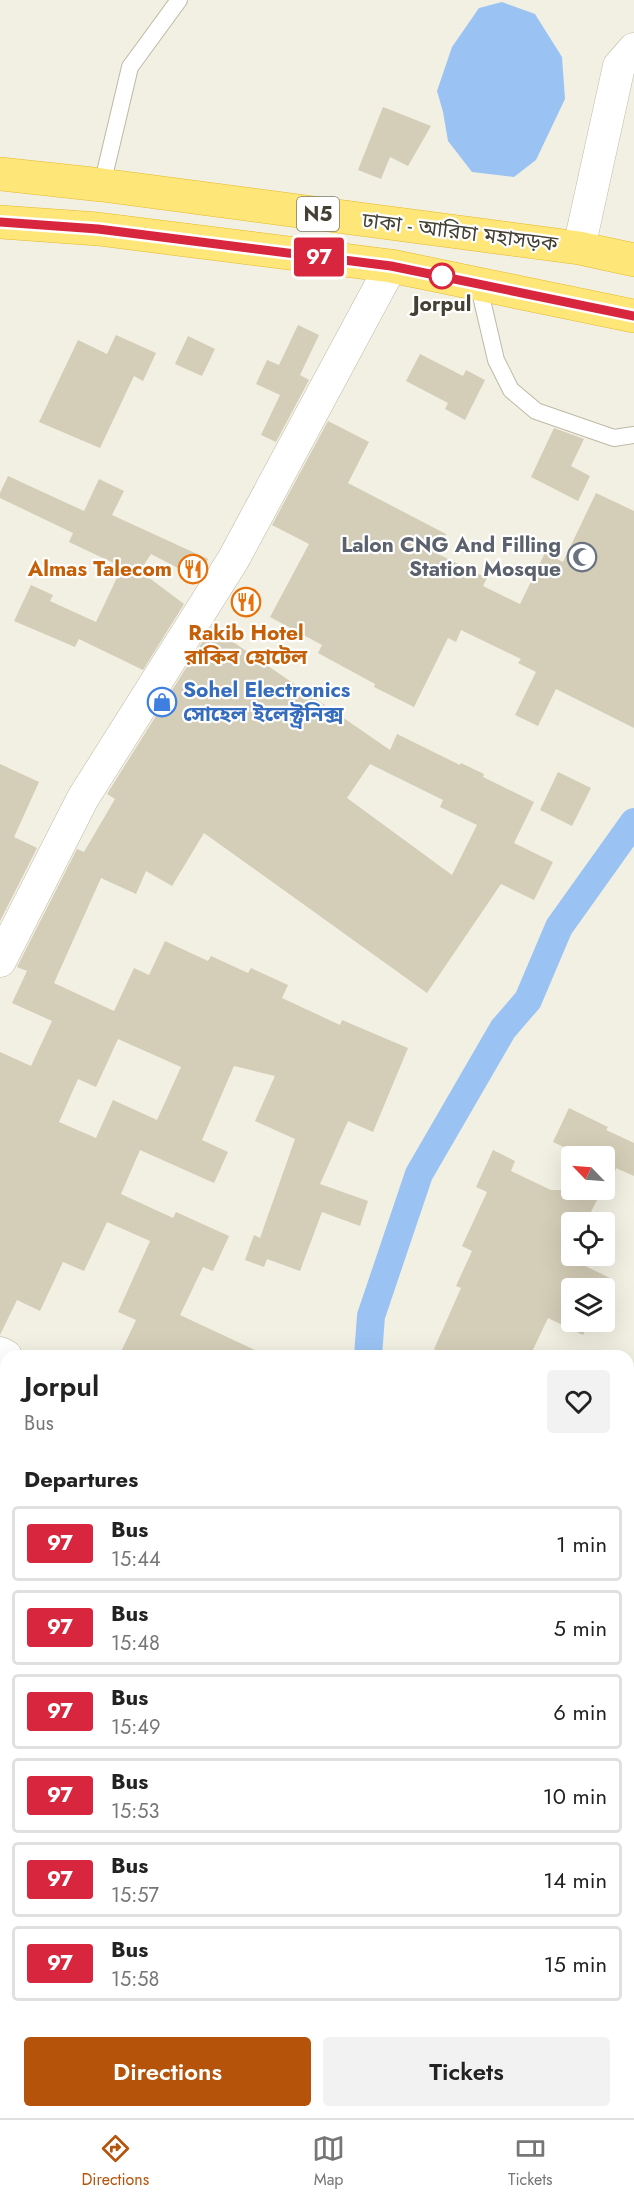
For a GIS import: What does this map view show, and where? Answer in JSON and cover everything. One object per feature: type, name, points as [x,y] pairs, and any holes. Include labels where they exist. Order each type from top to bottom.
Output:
[{"type":"highway","name":"ঢাকা - আরিচা মহাসড়ক","points":[[0,174],[102,185],[579,248],[634,260]]},
{"type":"highway","name":"N5","points":[[0,222],[98,229],[391,266],[634,316]]},
{"type":"street","points":[[579,248],[620,66],[634,49]]},
{"type":"street","points":[[0,961],[83,798],[233,560],[391,266]]},
{"type":"lane","points":[[102,185],[130,67],[179,0]]},
{"type":"lane","points":[[478,283],[496,360],[511,390],[537,411],[614,438],[634,435]]},
{"type":"water","points":[[502,2],[535,14],[562,57],[565,99],[536,160],[514,177],[472,172],[448,141],[437,91],[452,47],[479,8]]},
{"type":"building","points":[[383,107],[431,126],[408,166],[390,157],[381,179],[358,170]]},
{"type":"building","points":[[298,325],[319,335],[300,375],[309,380],[276,442],[261,435],[280,395],[256,384],[267,360],[279,365]]},
{"type":"building","points":[[116,335],[156,353],[143,381],[134,376],[100,448],[39,422],[78,340],[107,354]]},
{"type":"building","points":[[188,336],[215,349],[202,376],[175,364]]},
{"type":"building","points":[[420,354],[463,376],[466,370],[485,380],[465,420],[445,409],[448,403],[406,381]]},
{"type":"building","points":[[328,421],[369,442],[348,483],[446,534],[436,553],[487,578],[483,586],[520,604],[545,553],[563,562],[596,493],[634,511],[634,728],[556,689],[538,726],[515,715],[536,672],[518,663],[521,659],[461,630],[456,642],[448,638],[414,707],[374,687],[375,684],[318,653],[322,645],[270,617],[309,544],[272,525]]},
{"type":"building","points":[[554,428],[584,439],[571,466],[590,476],[578,501],[531,477]]},
{"type":"building","points":[[8,476],[84,511],[99,479],[124,491],[112,515],[208,559],[199,579],[151,554],[140,571],[184,604],[143,670],[79,639],[75,647],[14,621],[31,585],[53,595],[50,601],[96,622],[122,567],[69,542],[73,533],[0,498]]},
{"type":"building","points":[[213,625],[224,633],[223,635],[390,750],[397,734],[460,765],[461,763],[484,774],[483,777],[534,802],[514,843],[553,862],[534,900],[501,884],[427,993],[204,833],[172,886],[146,871],[136,894],[101,878],[54,983],[114,1011],[134,968],[149,975],[165,941],[208,961],[211,956],[248,973],[251,968],[288,985],[282,998],[340,1025],[342,1020],[408,1048],[373,1132],[348,1121],[320,1184],[368,1201],[360,1226],[322,1212],[300,1271],[267,1259],[264,1267],[245,1260],[254,1235],[260,1238],[295,1139],[255,1121],[275,1076],[234,1066],[202,1140],[228,1152],[214,1183],[140,1150],[121,1194],[173,1218],[176,1212],[229,1236],[213,1271],[203,1267],[180,1315],[255,1350],[122,1350],[136,1320],[118,1312],[150,1241],[107,1222],[84,1271],[63,1262],[40,1311],[17,1300],[0,1335],[0,1052],[31,1066],[52,1021],[12,1003],[27,971],[17,967],[77,849],[84,852],[115,799],[107,794]],"holes":[[[370,764],[443,800],[440,807],[477,825],[452,875],[347,798]],[[118,1039],[181,1067],[157,1120],[113,1100],[96,1138],[59,1122],[78,1079],[96,1087]]]},
{"type":"building","points":[[0,764],[39,782],[14,837],[37,848],[0,921]]},
{"type":"building","points":[[558,772],[591,788],[572,826],[540,810]]},
{"type":"building","points":[[569,1108],[608,1127],[606,1130],[634,1143],[634,1176],[616,1168],[615,1172],[615,1146],[562,1146],[553,1142]]},
{"type":"building","points":[[493,1150],[515,1161],[511,1171],[551,1190],[561,1190],[561,1200],[597,1200],[591,1212],[561,1212],[561,1266],[585,1266],[610,1278],[561,1278],[561,1324],[548,1318],[533,1350],[436,1350],[434,1349],[461,1288],[456,1286],[472,1251],[462,1246],[487,1192],[476,1187]]},
{"type":"waterway","points":[[368,1350],[371,1316],[419,1174],[503,1029],[528,1000],[559,927],[634,822]]},
{"type":"bus line","name":"97","points":[[0,222],[98,229],[391,266],[634,316]]},
{"type":"place","name":"Jorpul","points":[[442,276]]},
{"type":"place","name":"Lalon CNG And Filling Station Mosque","points":[[582,557]]},
{"type":"place","name":"Almas Talecom","points":[[193,569]]},
{"type":"place","name":"Rakib Hotel রাকিব হোটেল","points":[[246,602]]},
{"type":"place","name":"Sohel Electronics সোহেল ইলেক্ট্রনিক্স","points":[[162,702]]}]
